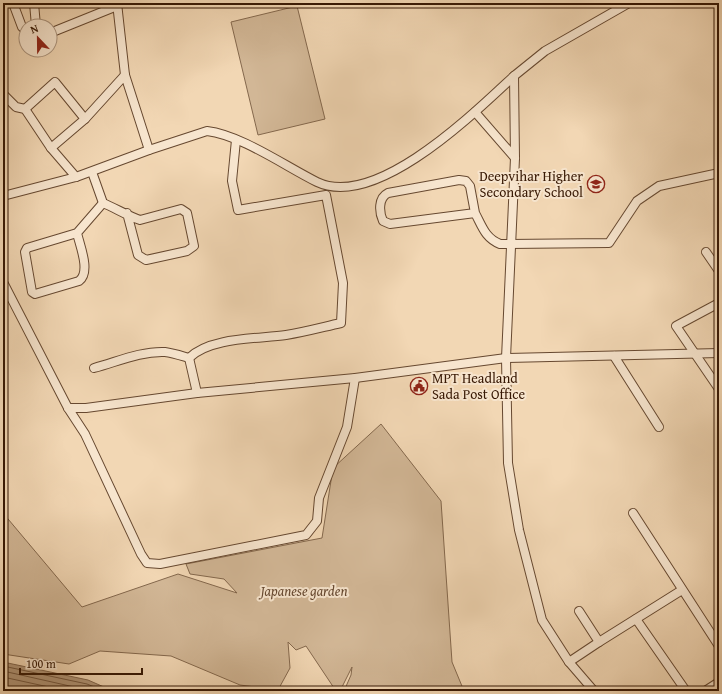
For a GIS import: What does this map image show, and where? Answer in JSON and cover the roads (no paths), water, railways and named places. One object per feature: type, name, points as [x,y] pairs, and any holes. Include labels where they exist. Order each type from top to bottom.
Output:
[{"type":"street","points":[[13,3],[19,18]]},
{"type":"street","points":[[34,3],[35,18]]},
{"type":"street","points":[[3,196],[92,172],[150,150],[207,131],[236,140],[319,183],[342,187],[363,184],[391,173],[420,155],[475,112],[514,76],[545,51],[629,3]]},
{"type":"street","points":[[58,30],[117,4],[125,75],[150,150]]},
{"type":"street","points":[[51,148],[85,119],[125,75]]},
{"type":"street","points":[[514,76],[515,158],[506,358],[508,463],[520,530],[542,620],[569,662],[594,691]]},
{"type":"street","points":[[3,94],[16,107],[24,108],[56,82],[85,119]]},
{"type":"street","points":[[24,108],[51,148],[76,177]]},
{"type":"street","points":[[475,112],[515,158]]},
{"type":"street","points":[[189,358],[194,353],[214,344],[287,334],[341,323],[342,283],[326,195],[238,210],[232,181],[236,140]]},
{"type":"street","points":[[92,172],[103,203],[127,213],[140,220],[181,209],[184,210],[187,213],[194,246],[187,251],[146,260],[142,259],[138,255],[127,213]]},
{"type":"street","points":[[475,213],[390,224],[383,221],[381,201],[383,196],[388,193],[459,180],[466,181],[470,186],[475,213],[491,240],[500,244],[609,243],[637,201],[659,186],[719,173]]},
{"type":"street","points":[[77,233],[85,269],[82,279],[35,294],[32,292],[25,252],[27,248],[77,233],[103,203]]},
{"type":"street","points":[[706,252],[719,271]]},
{"type":"street","points":[[3,282],[68,408],[85,434],[141,554],[147,563],[160,564],[306,535],[317,521],[318,498],[347,427],[355,378]]},
{"type":"street","points":[[719,303],[676,326],[696,353],[719,389]]},
{"type":"street","points":[[94,368],[128,359],[137,354],[165,352],[189,358]]},
{"type":"street","points":[[68,408],[86,408],[197,393],[355,378],[506,358],[719,353]]},
{"type":"street","points":[[614,356],[659,427]]},
{"type":"street","points":[[189,358],[197,393]]},
{"type":"street","points":[[633,513],[719,646]]},
{"type":"street","points":[[569,662],[682,590]]},
{"type":"street","points":[[579,611],[599,642]]},
{"type":"street","points":[[636,619],[686,691]]},
{"type":"street","points":[[705,691],[719,682]]},
{"type":"water","points":[[3,662],[88,680],[113,691],[3,691]]},
{"type":"place","name":"Deepvihar Higher Secondary School","points":[[596,184]]},
{"type":"place","name":"MPT Headland Sada Post Office","points":[[419,386]]},
{"type":"park label","name":"Japanese garden","points":[[304,591]]}]
